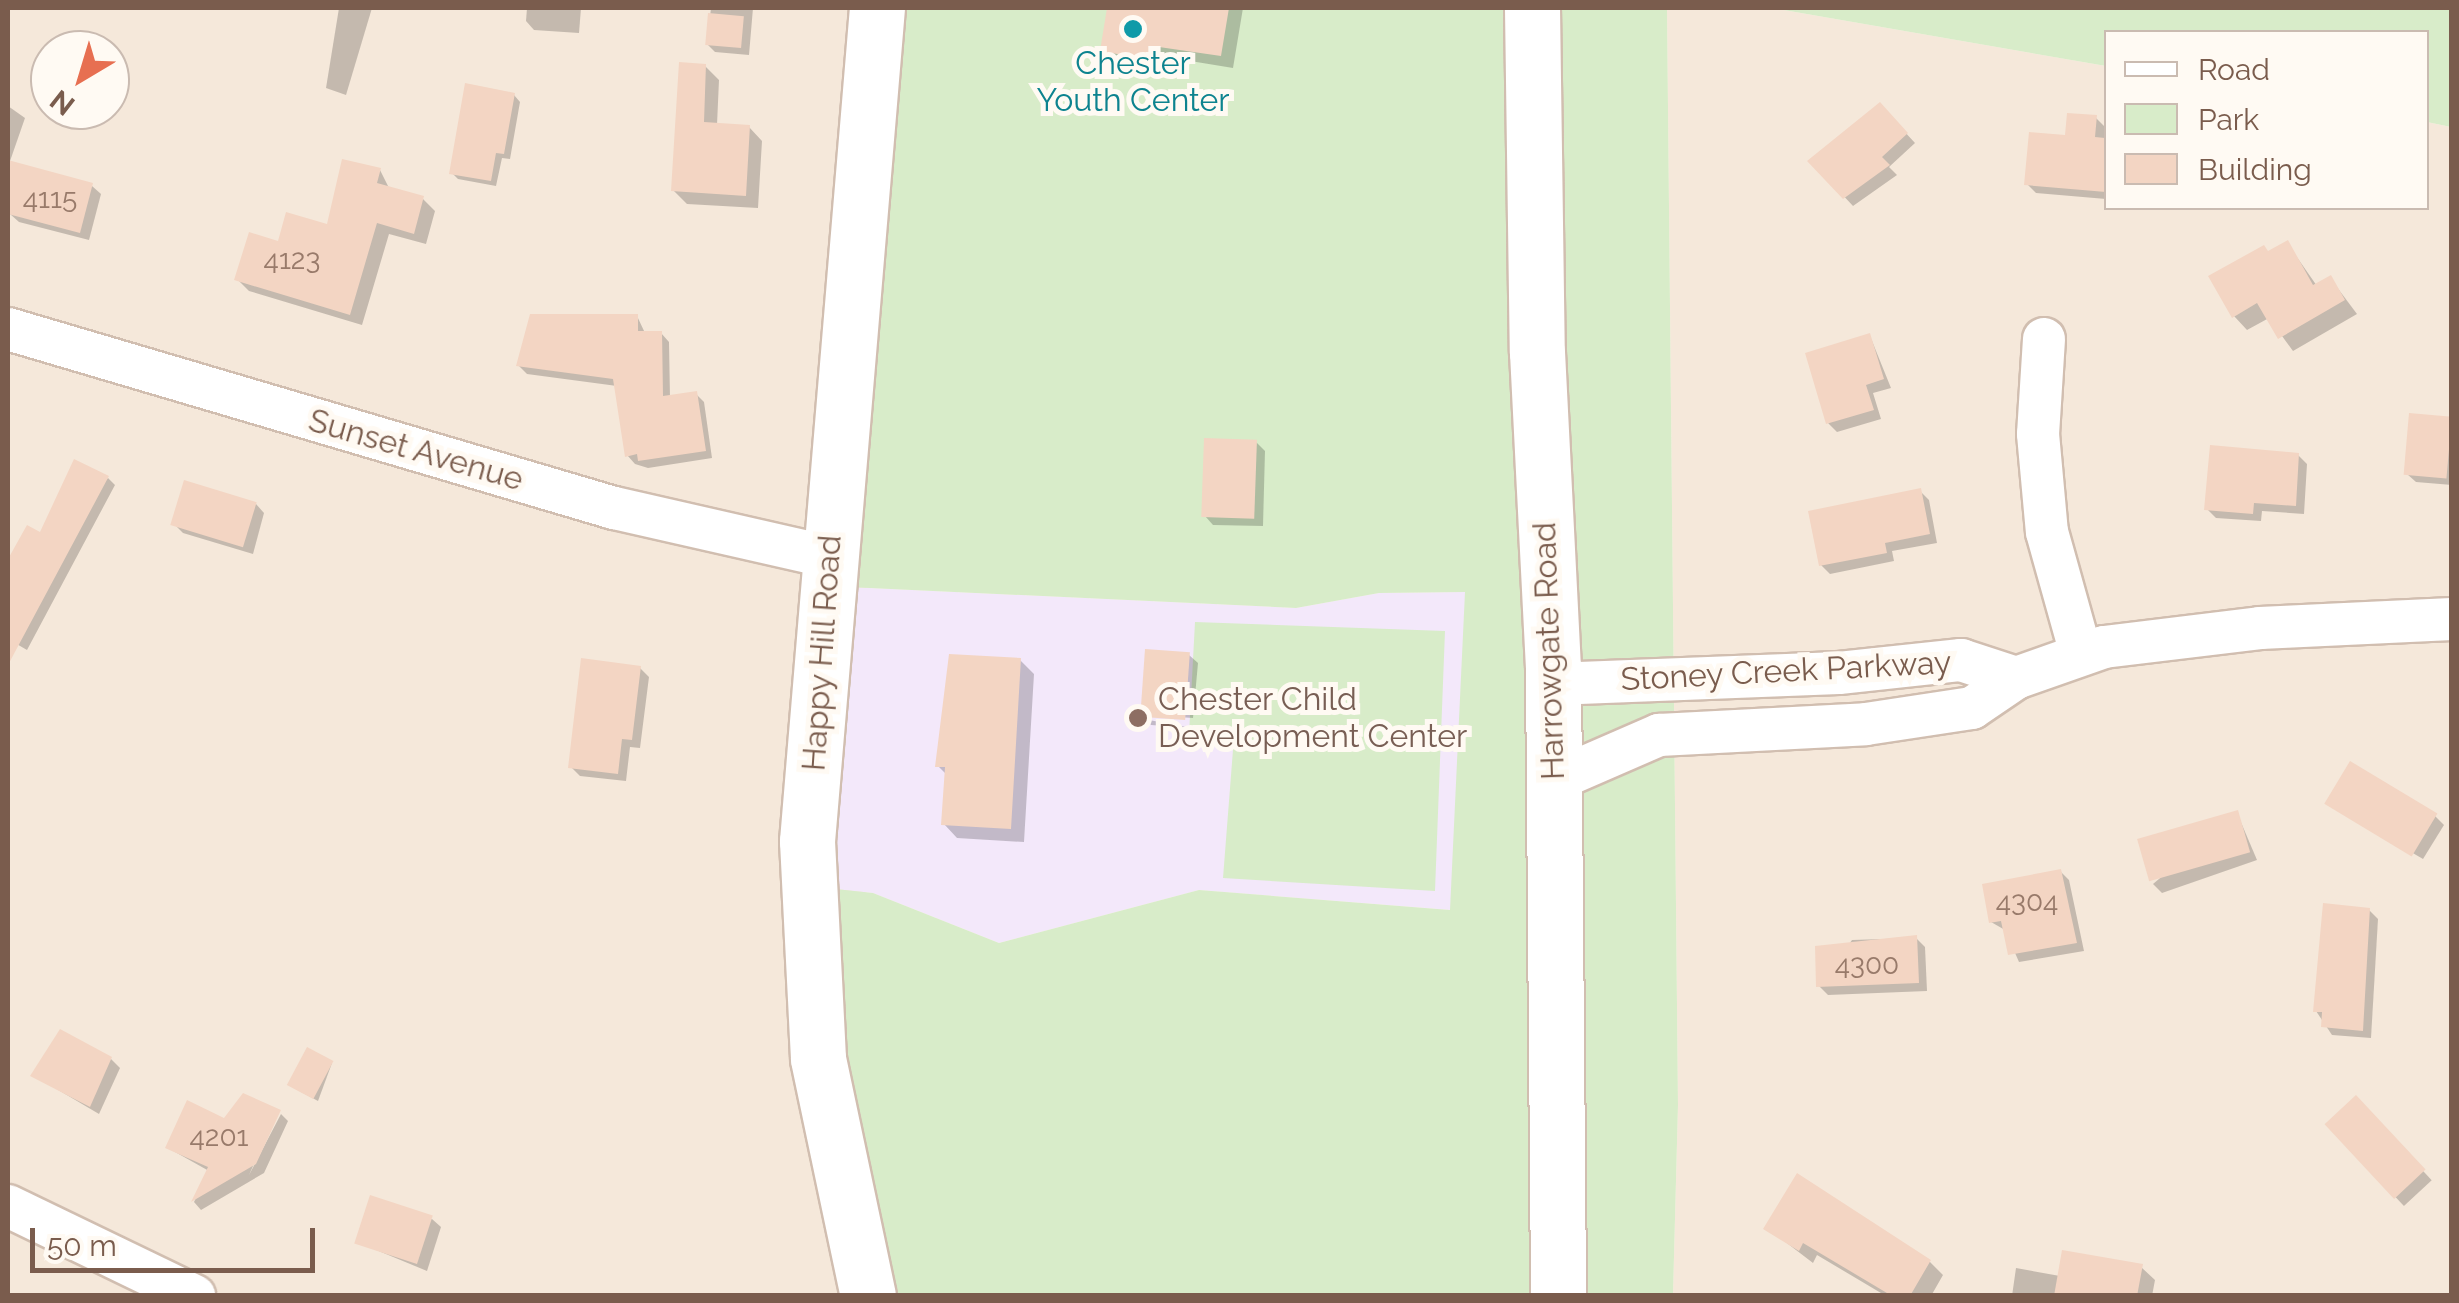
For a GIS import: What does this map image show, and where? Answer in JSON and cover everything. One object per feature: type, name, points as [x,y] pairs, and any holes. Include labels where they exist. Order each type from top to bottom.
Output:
[{"type":"street","name":"Happy Hill Road","points":[[868,1296],[818,1058],[807,928],[807,842],[877,8]]},
{"type":"street","name":"Harrowgate Road","points":[[1532,8],[1553,684],[1558,1296]]},
{"type":"street","name":"Sunset Avenue","points":[[8,329],[614,508],[828,557]]},
{"type":"street","points":[[2044,340],[2038,434],[2048,532],[2081,654]]},
{"type":"street","name":"Stoney Creek Parkway","points":[[1553,781],[1659,736],[1866,724],[1972,708],[2016,678],[2081,654],[2260,628],[2452,619]]},
{"type":"street","name":"Stoney Creek Parkway","points":[[1553,684],[1839,674],[1961,660],[2016,678]]},
{"type":"street","points":[[8,1206],[194,1296]]},
{"type":"shaded area","points":[[8,8],[867,8],[866,1295],[8,1296]]},
{"type":"shaded area","points":[[1667,8],[1772,8],[2104,66],[2104,210],[2429,210],[2429,122],[2451,127],[2451,1295],[1673,1295],[1678,1105]]},
{"type":"shaded area","name":"Chester Child Development Center","points":[[827,586],[1296,608],[1379,593],[1466,592],[1451,910],[1199,890],[999,943],[873,893],[807,886]]},
{"type":"green space","points":[[876,8],[1667,8],[1678,1105],[1673,1295],[868,1295],[807,886],[873,893],[999,943],[1199,890],[1450,910],[1465,592],[1379,593],[1296,608],[827,586]]},
{"type":"green space","points":[[1772,8],[2451,8],[2451,127],[2429,122],[2429,30],[2104,30],[2104,66]]},
{"type":"green space","points":[[1195,622],[1445,631],[1435,891],[1223,878],[1234,737],[1189,734]]},
{"type":"building","points":[[1107,8],[1229,8],[1221,56],[1159,47],[1157,61],[1100,51]]},
{"type":"building","points":[[708,13],[744,16],[741,48],[705,45]]},
{"type":"building","points":[[679,62],[706,64],[704,122],[750,125],[746,196],[671,191]]},
{"type":"building","points":[[465,83],[515,93],[504,154],[496,153],[491,181],[449,174]]},
{"type":"building","points":[[1880,102],[1908,133],[1882,157],[1890,165],[1843,199],[1807,161]]},
{"type":"building","points":[[2067,113],[2097,115],[2095,137],[2104,138],[2104,192],[2024,185],[2029,132],[2065,135]]},
{"type":"building","points":[[342,159],[381,168],[377,183],[424,196],[414,234],[377,223],[350,315],[234,280],[249,232],[278,241],[286,212],[327,224]]},
{"type":"building","points":[[8,160],[93,183],[80,233],[8,214]]},
{"type":"building","points":[[2288,240],[2313,285],[2331,275],[2345,300],[2278,339],[2257,303],[2232,318],[2208,276],[2264,245],[2268,251]]},
{"type":"building","points":[[530,314],[638,314],[638,331],[662,331],[663,396],[697,391],[706,451],[638,461],[637,454],[625,457],[613,379],[516,366]]},
{"type":"building","points":[[1870,333],[1884,379],[1866,385],[1874,410],[1826,424],[1805,353]]},
{"type":"building","points":[[2409,413],[2452,417],[2446,479],[2404,475]]},
{"type":"building","points":[[1204,438],[1257,440],[1254,519],[1201,517]]},
{"type":"building","points":[[2210,445],[2299,453],[2296,506],[2254,503],[2253,514],[2204,510]]},
{"type":"building","points":[[74,459],[109,476],[8,665],[8,559],[27,525],[40,532]]},
{"type":"building","points":[[184,480],[257,502],[243,547],[170,525]]},
{"type":"building","points":[[1921,488],[1930,534],[1885,543],[1887,553],[1819,566],[1808,511]]},
{"type":"building","points":[[1145,649],[1190,652],[1185,720],[1140,717]]},
{"type":"building","points":[[949,654],[1021,658],[1011,829],[941,825],[945,767],[935,767]]},
{"type":"building","points":[[581,658],[641,666],[632,740],[622,739],[618,774],[568,768]]},
{"type":"building","points":[[2350,761],[2437,814],[2412,856],[2324,804]]},
{"type":"building","points":[[2238,810],[2250,852],[2149,881],[2137,839]]},
{"type":"building","points":[[2061,869],[2077,943],[2008,955],[2001,921],[1989,923],[1982,884]]},
{"type":"building","points":[[2323,903],[2370,908],[2363,1031],[2321,1027],[2322,1012],[2313,1012]]},
{"type":"building","points":[[1917,935],[1919,983],[1816,987],[1815,946]]},
{"type":"building","points":[[60,1029],[112,1057],[90,1107],[30,1076]]},
{"type":"building","points":[[307,1047],[333,1061],[313,1099],[287,1085]]},
{"type":"building","points":[[243,1093],[281,1110],[256,1164],[191,1202],[208,1167],[165,1148],[187,1100],[224,1118]]},
{"type":"building","points":[[2356,1095],[2426,1170],[2394,1199],[2325,1124]]},
{"type":"building","points":[[1797,1173],[1931,1260],[1910,1296],[1892,1296],[1803,1243],[1799,1251],[1763,1229]]},
{"type":"building","points":[[370,1195],[433,1215],[417,1264],[354,1244]]},
{"type":"building","points":[[2062,1250],[2143,1264],[2137,1296],[2054,1296]]},
{"type":"place","name":"Chester Youth Center","points":[[1133,29]]},
{"type":"place","name":"Chester Child Development Center","points":[[1138,718]]}]
